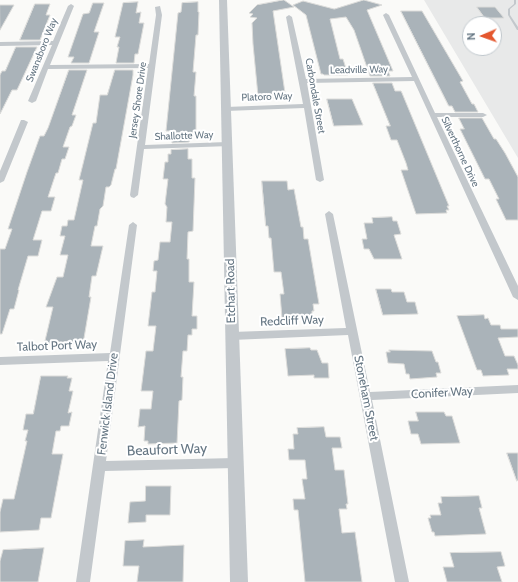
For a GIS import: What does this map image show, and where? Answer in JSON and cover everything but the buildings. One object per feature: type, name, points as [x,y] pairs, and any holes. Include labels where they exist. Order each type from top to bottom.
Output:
[{"type":"street","name":"Etchart Road","points":[[223,0],[238,582]]},
{"type":"street","name":"Swansboro Way","points":[[32,101],[71,6]]},
{"type":"street","name":"Jersey Shore Drive","points":[[134,195],[160,15],[158,7]]},
{"type":"street","name":"Silverthorne Drive","points":[[386,14],[518,297]]},
{"type":"street","name":"Carbondale Street","points":[[290,17],[303,81],[320,180]]},
{"type":"street","points":[[0,44],[55,43]]},
{"type":"street","points":[[45,67],[152,66]]},
{"type":"street","name":"Leadville Way","points":[[303,81],[416,78]]},
{"type":"street","name":"Platoro Way","points":[[226,109],[307,106]]},
{"type":"street","points":[[432,115],[483,115]]},
{"type":"street","points":[[0,181],[24,122]]},
{"type":"street","name":"Shallotte Way","points":[[141,147],[227,144]]},
{"type":"street","name":"Stoneham Street","points":[[329,214],[402,582]]},
{"type":"street","name":"Fenwick Island Drive","points":[[83,582],[133,225]]},
{"type":"street","name":"Redcliff Way","points":[[232,336],[353,331]]},
{"type":"street","name":"Talbot Port Way","points":[[0,361],[114,357]]},
{"type":"street","name":"Conifer Way","points":[[366,396],[518,389]]},
{"type":"street","name":"Beaufort Way","points":[[100,466],[236,463]]},
{"type":"lane","points":[[515,0],[515,4],[509,9],[509,14],[518,29]]},
{"type":"shaded area","points":[[424,0],[518,0],[518,158]]}]
